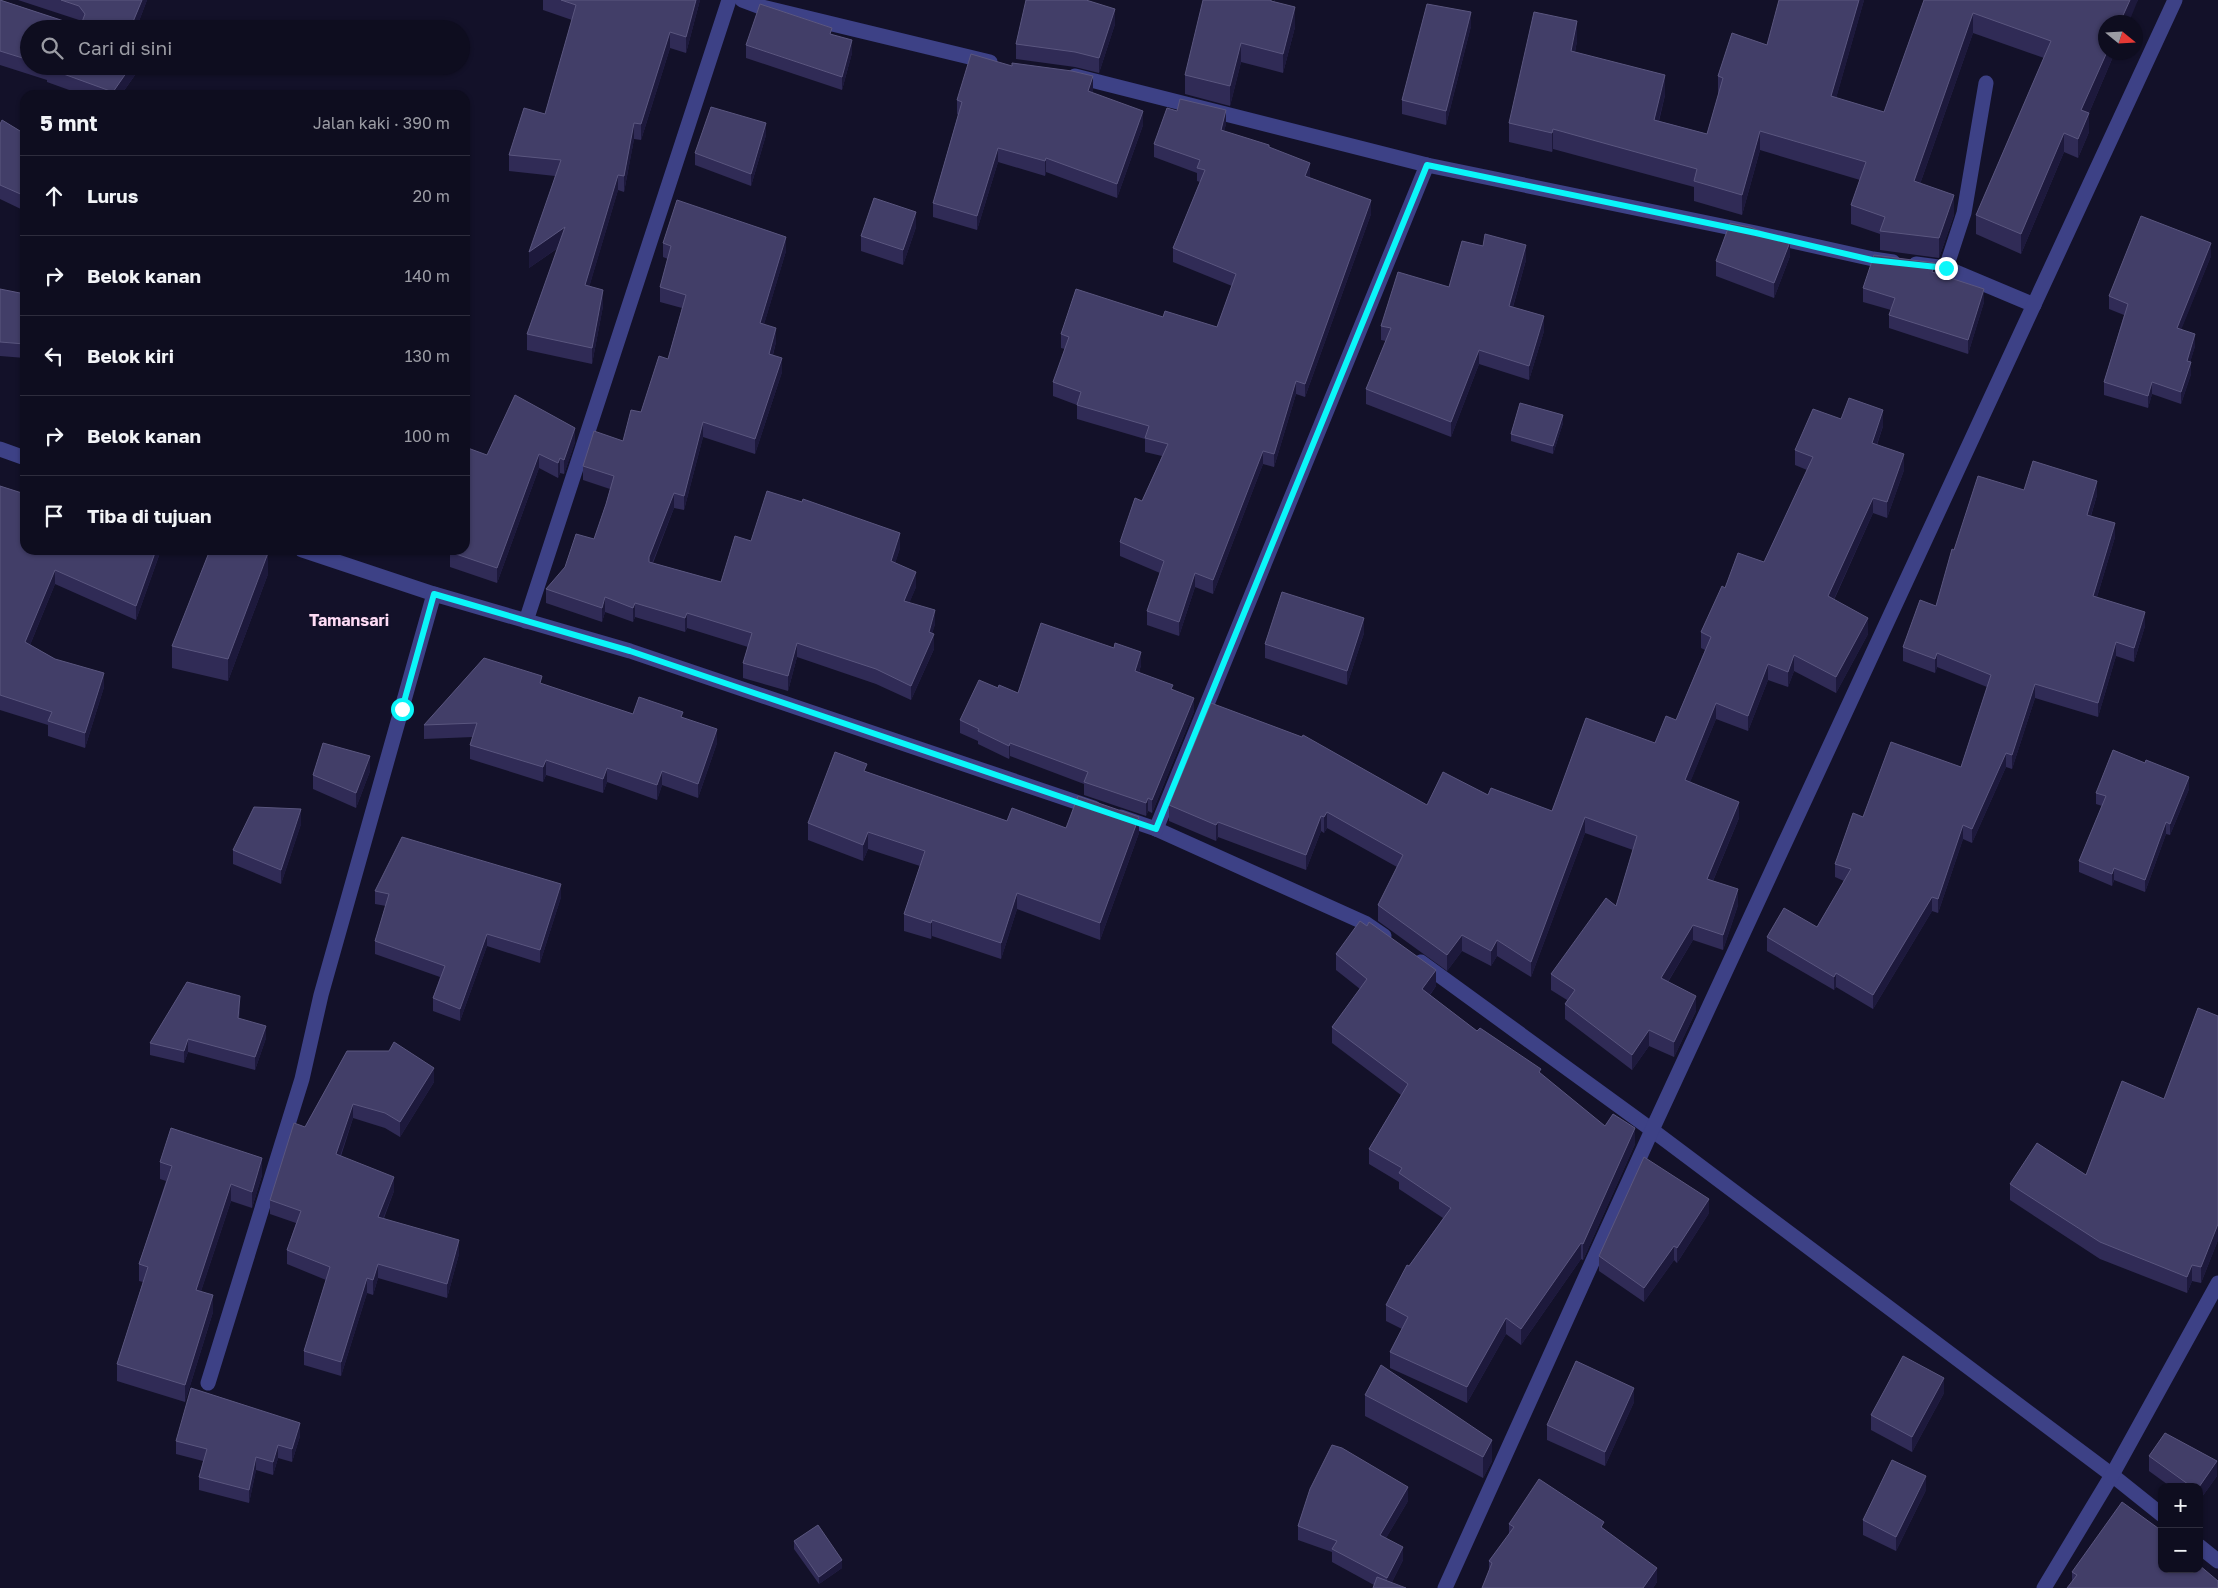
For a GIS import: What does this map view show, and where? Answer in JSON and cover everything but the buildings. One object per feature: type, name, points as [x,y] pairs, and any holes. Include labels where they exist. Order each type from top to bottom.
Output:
[{"type":"street","points":[[526,621],[729,0]]},
{"type":"street","points":[[742,0],[1004,65]]},
{"type":"street","points":[[1445,1588],[1652,1130],[2175,0]]},
{"type":"street","points":[[1057,74],[1084,78],[1427,165],[1756,233],[1872,260],[1946,268],[2034,304]]},
{"type":"street","points":[[1946,268],[1964,213],[1986,83]]},
{"type":"street","points":[[1156,829],[1427,165]]},
{"type":"street","points":[[0,449],[20,456]]},
{"type":"street","points":[[317,555],[434,594],[630,651],[1156,829],[1365,923],[1652,1130],[2112,1475],[2158,1512]]},
{"type":"street","points":[[208,1383],[302,1079],[321,995],[434,594]]},
{"type":"street","points":[[2044,1588],[2112,1475],[2218,1284]]},
{"type":"street","points":[[2203,1549],[2218,1561]]},
{"type":"district","name":"Tamansari","points":[[349,620]]},
{"type":"route","points":[[402,709],[434,594],[630,651],[1156,829],[1427,165],[1756,233],[1872,260],[1946,268]]}]
